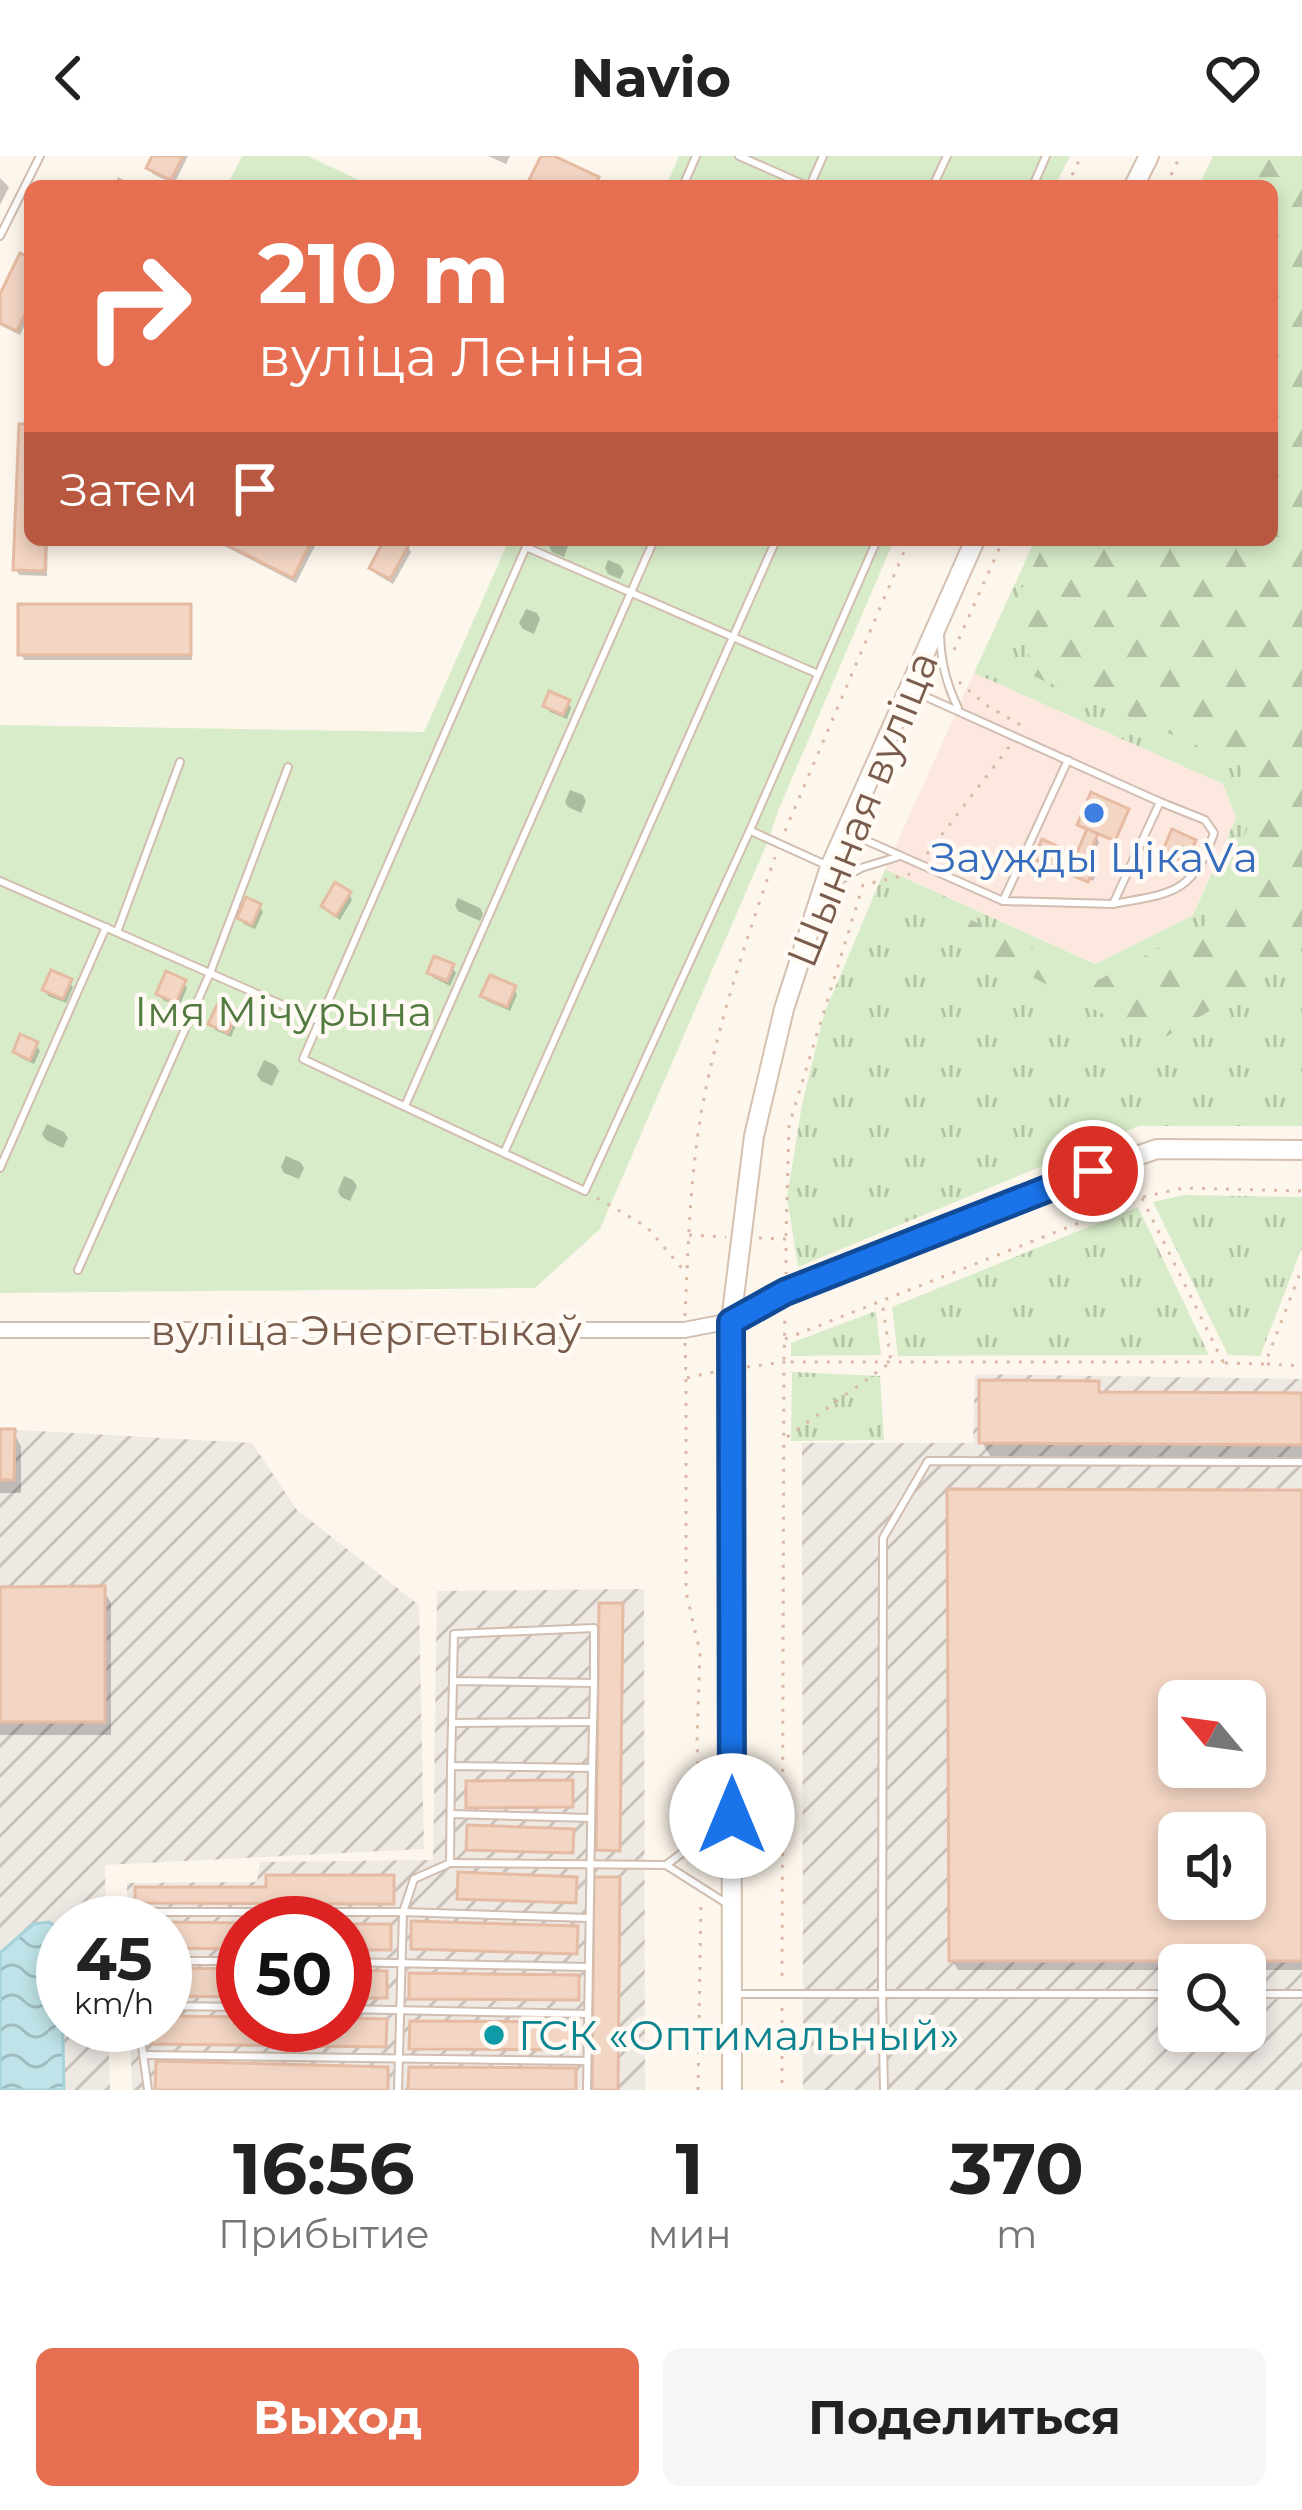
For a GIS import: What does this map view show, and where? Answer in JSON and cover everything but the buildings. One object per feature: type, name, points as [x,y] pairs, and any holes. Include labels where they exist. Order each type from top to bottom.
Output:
[{"type":"main road","name":"Шынная вуліца","points":[[733,2090],[731,1322],[754,1136],[784,1009],[830,867],[972,546]]},
{"type":"main road","points":[[731,1322],[785,1292],[1060,1182],[1157,1149],[1302,1150]]},
{"type":"street","name":"вуліца Энергетыкаў","points":[[0,1330],[684,1330],[731,1322]]},
{"type":"lane","points":[[739,156],[794,180]]},
{"type":"lane","points":[[0,236],[24,188]]},
{"type":"lane","points":[[526,546],[303,1059],[585,1191],[874,546]]},
{"type":"lane","points":[[531,546],[818,674]]},
{"type":"lane","points":[[405,1106],[651,546]]},
{"type":"lane","points":[[504,1153],[773,546]]},
{"type":"lane","points":[[940,617],[940,660],[959,712]]},
{"type":"lane","points":[[844,831],[1003,901],[1113,904],[1174,892],[1204,862],[1214,833],[1205,820],[908,688]]},
{"type":"lane","points":[[1003,901],[1068,760]]},
{"type":"lane","points":[[117,932],[180,763]]},
{"type":"lane","points":[[78,1270],[210,973],[288,767]]},
{"type":"lane","points":[[1113,904],[1160,802]]},
{"type":"lane","points":[[749,830],[830,867]]},
{"type":"lane","points":[[823,888],[861,868],[900,856]]},
{"type":"lane","points":[[1,885],[319,1021]]},
{"type":"lane","points":[[0,1168],[106,927]]},
{"type":"lane","points":[[884,2090],[883,1538],[928,1462],[1302,1462]]},
{"type":"lane","points":[[450,1864],[454,1634],[594,1628],[587,2090]]},
{"type":"lane","points":[[453,1681],[594,1683]]},
{"type":"lane","points":[[452,1723],[593,1722]]},
{"type":"lane","points":[[451,1766],[592,1768]]},
{"type":"lane","points":[[451,1814],[591,1817]]},
{"type":"lane","points":[[666,1865],[732,1816]]},
{"type":"lane","points":[[398,2090],[403,1912],[414,1879],[450,1864],[666,1865],[732,1907]]},
{"type":"lane","points":[[192,1912],[589,1918]]},
{"type":"lane","points":[[372,1962],[588,1967]]},
{"type":"lane","points":[[732,1994],[1158,1994]]},
{"type":"lane","points":[[1266,1994],[1302,1994]]},
{"type":"lane","points":[[372,2009],[588,2014]]},
{"type":"lane","points":[[142,2052],[148,2090]]},
{"type":"lane","points":[[142,2056],[587,2061]]},
{"type":"path","points":[[701,1839],[700,1652],[686,1592],[684,1330],[701,1115],[730,988],[780,844],[906,546]]},
{"type":"path","points":[[944,673],[1001,546]]},
{"type":"path","points":[[782,2090],[789,1125],[863,884],[912,874],[1022,726],[973,694],[960,683],[955,670]]},
{"type":"path","points":[[785,1339],[1142,1198],[1184,1188],[1302,1191]]},
{"type":"path","points":[[585,1191],[647,1227],[687,1274]]},
{"type":"path","points":[[1142,1198],[1223,1362]]},
{"type":"path","points":[[689,1235],[786,1239]]},
{"type":"path","points":[[1265,1364],[1302,1268]]},
{"type":"path","points":[[881,1300],[891,1362]]},
{"type":"path","points":[[686,1378],[784,1362],[1302,1366]]},
{"type":"path","points":[[784,1440],[891,1362]]},
{"type":"path","points":[[698,2090],[701,1888]]},
{"type":"shaded area","points":[[974,673],[1223,784],[1236,818],[1192,916],[1096,964],[885,869]]},
{"type":"shaded area","points":[[975,1374],[1302,1379],[1302,2090],[803,2090],[802,1443],[973,1443]]},
{"type":"shaded area","points":[[0,1429],[252,1443],[297,1510],[419,1605],[424,1849],[105,1865],[106,1896],[36,1896],[36,2052],[109,2052],[110,2090],[0,2090]]},
{"type":"shaded area","points":[[644,1589],[645,2090],[132,2090],[131,2052],[192,2052],[192,1896],[127,1896],[127,1883],[257,1882],[260,1862],[433,1860],[437,1591]]},
{"type":"green space","points":[[242,156],[308,156],[358,180],[230,180]]},
{"type":"green space","points":[[679,156],[1070,156],[1058,180],[669,180]]},
{"type":"green space","points":[[1213,156],[1302,156],[1302,1126],[1139,1126],[798,1267],[787,1197],[802,1105],[824,1014],[885,869],[1095,964],[1193,915],[1236,818],[1223,784],[974,673],[1032,546],[1278,546],[1278,180],[1202,180]]},
{"type":"green space","points":[[1232,156],[1302,156],[1302,932],[1272,974],[1157,1042],[961,940],[971,920],[1098,980],[1205,925],[1253,816],[1239,763],[1033,676],[1018,597],[1043,546],[1278,546],[1278,180],[1221,180]]},
{"type":"green space","name":"Імя Мічурына","points":[[506,546],[891,546],[600,1229],[535,1288],[0,1293],[0,725],[424,732]]},
{"type":"green space","points":[[1184,1195],[1302,1197],[1302,1248],[1260,1356],[1228,1355],[1153,1202]]},
{"type":"green space","points":[[1138,1207],[1209,1355],[898,1356],[892,1307]]},
{"type":"green space","points":[[876,1311],[881,1355],[791,1356],[791,1343]]},
{"type":"green space","points":[[792,1372],[880,1376],[884,1440],[791,1441]]},
{"type":"water","points":[[33,1924],[36,2052],[63,2052],[64,2090],[0,2090],[0,1953]]},
{"type":"place","name":"Заужды ЦікаVа","points":[[1094,813]]},
{"type":"place","name":"ГСК «Оптимальный»","points":[[494,2035]]},
{"type":"route","points":[[732,1816],[731,1322],[785,1292],[1093,1171]]}]
